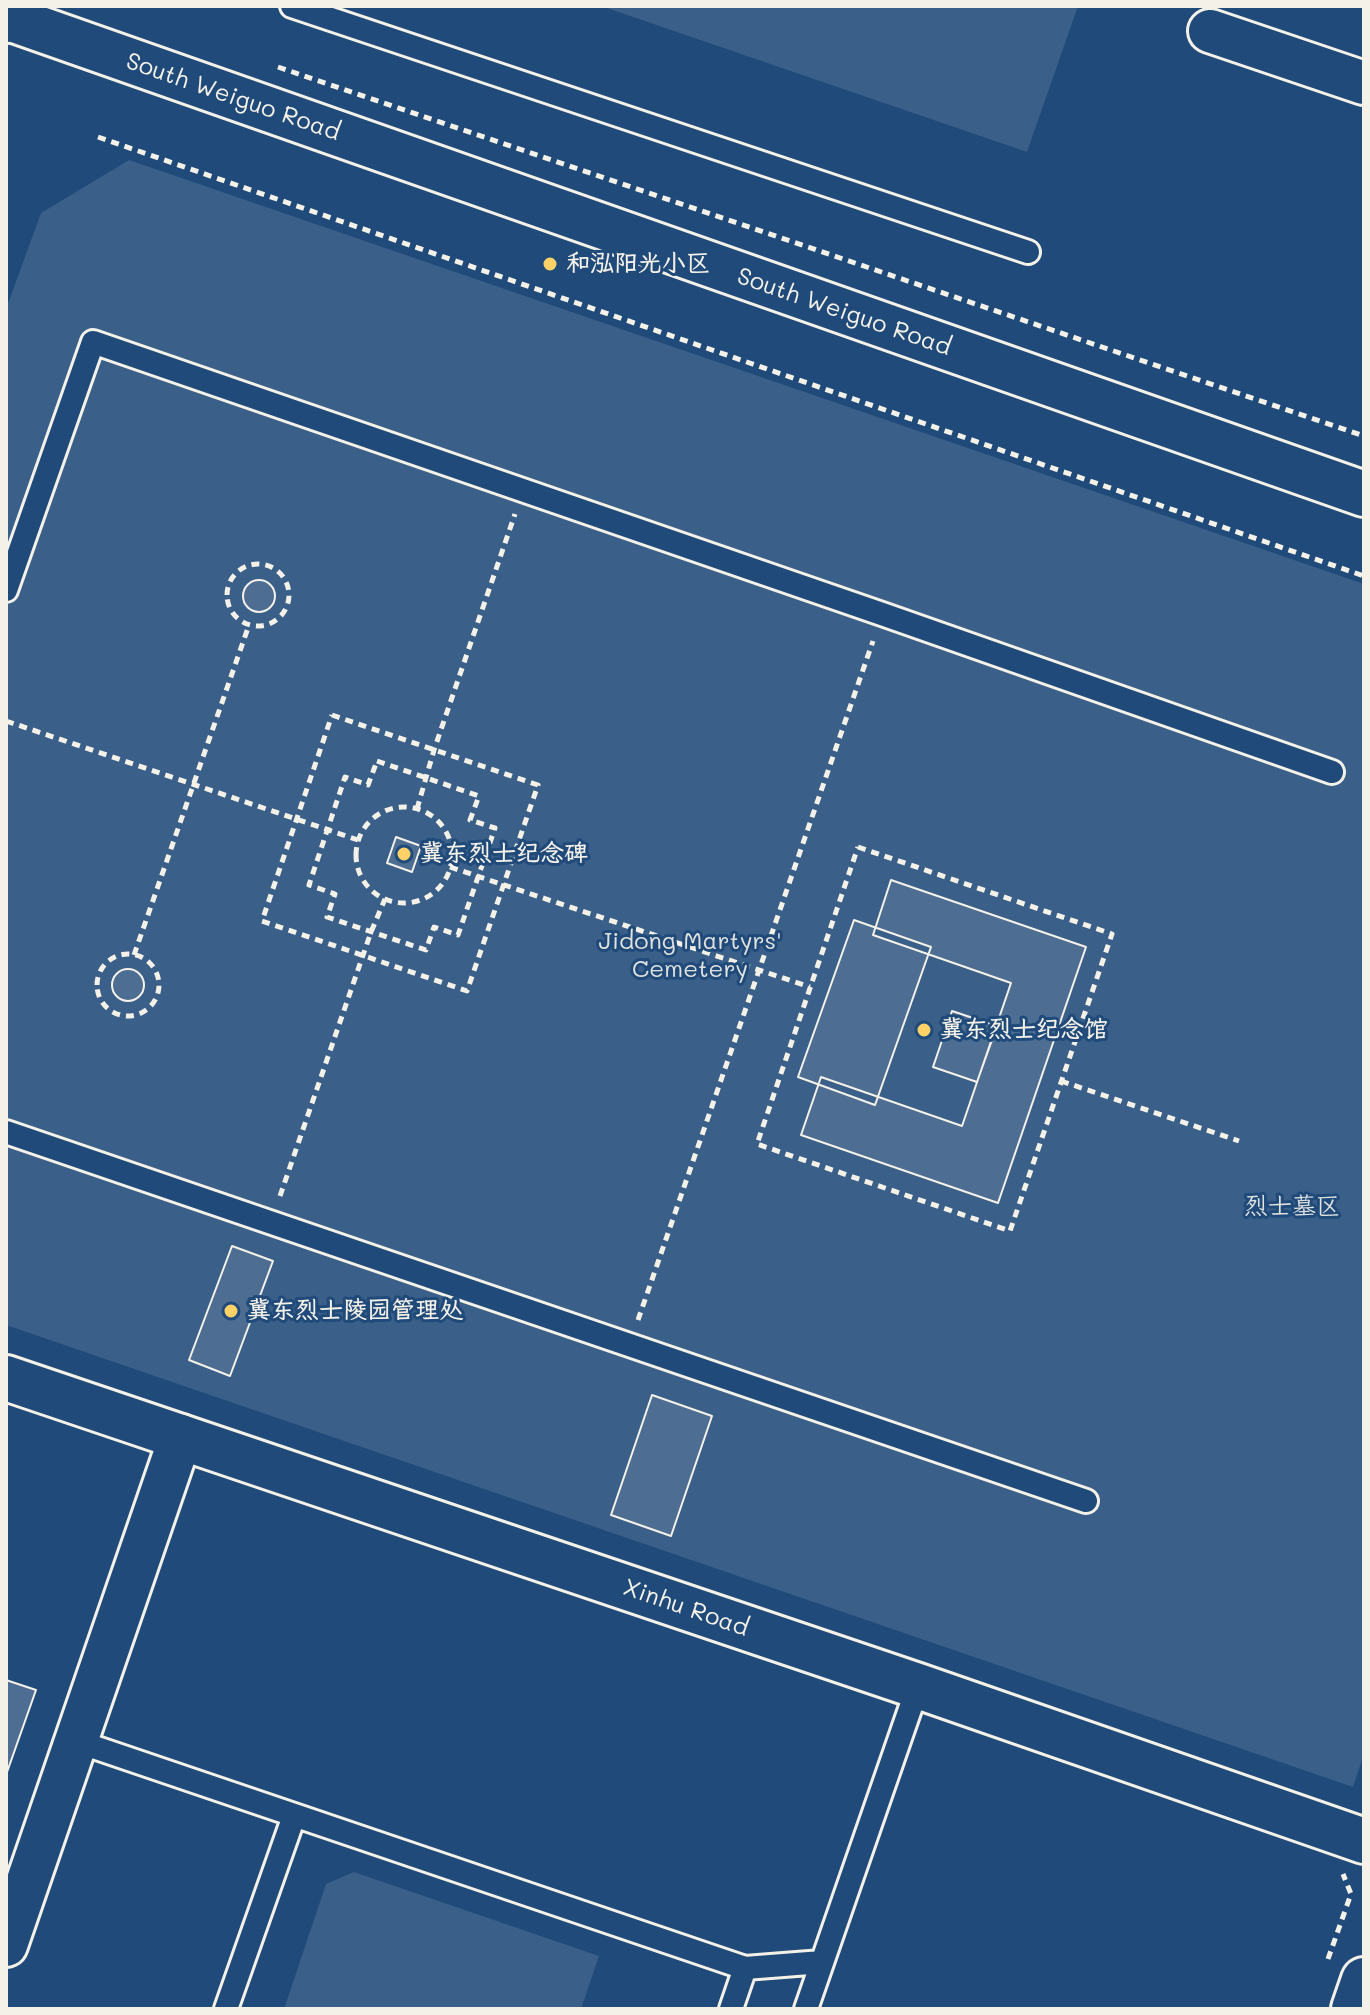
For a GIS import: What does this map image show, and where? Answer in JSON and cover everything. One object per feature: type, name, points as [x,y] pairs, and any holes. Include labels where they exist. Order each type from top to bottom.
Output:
[{"type":"street","points":[[6,18],[11,6]]},
{"type":"street","name":"South Weiguo Road","points":[[6,18],[1364,494]]},
{"type":"street","points":[[1210,31],[1364,83]]},
{"type":"street","name":"Xinhu Road","points":[[6,1378],[918,1686],[1353,1856]]},
{"type":"street","points":[[6,1945],[14,1894],[76,1741],[181,1436]]},
{"type":"street","points":[[1345,1973],[1354,2009]]},
{"type":"lane","points":[[292,6],[1028,252]]},
{"type":"lane","points":[[6,590],[93,342],[1332,772]]},
{"type":"lane","points":[[6,1132],[1086,1501]]},
{"type":"lane","points":[[806,2009],[918,1686]]},
{"type":"lane","points":[[76,1741],[745,1968],[822,1962]]},
{"type":"lane","points":[[226,2009],[294,1816]]},
{"type":"lane","points":[[731,2009],[745,1968]]},
{"type":"path","points":[[264,62],[1364,436]]},
{"type":"path","points":[[98,137],[1364,576]]},
{"type":"path","points":[[417,809],[434,750],[523,491]]},
{"type":"path","points":[[261,564],[280,573],[289,592],[288,603],[277,619],[259,626],[249,625],[233,613],[227,595],[233,576],[241,569],[261,564]]},
{"type":"path","points":[[629,1346],[882,614]]},
{"type":"path","points":[[134,955],[249,625]]},
{"type":"path","points":[[332,715],[434,750],[538,785],[467,991],[262,921],[332,715]]},
{"type":"path","points":[[6,721],[358,840]]},
{"type":"path","points":[[377,761],[479,796],[470,820],[495,828],[458,935],[434,927],[426,950],[327,917],[335,894],[309,885],[327,831],[345,777],[368,785],[377,761]]},
{"type":"path","points":[[403,807],[417,809],[431,815],[449,838],[452,852],[450,867],[443,882],[425,898],[401,903],[385,899],[363,881],[356,854],[358,840],[375,817],[403,807]]},
{"type":"path","points":[[858,847],[1112,934],[1061,1081],[1010,1231],[757,1144],[858,847]]},
{"type":"path","points":[[450,867],[810,987]]},
{"type":"path","points":[[271,1223],[385,899]]},
{"type":"path","points":[[123,954],[134,955],[152,965],[157,974],[158,994],[146,1010],[127,1016],[109,1010],[98,993],[97,984],[105,964],[123,954]]},
{"type":"path","points":[[1061,1081],[1239,1141]]},
{"type":"path","points":[[1345,1973],[1353,1856]]},
{"type":"green space","points":[[601,6],[1078,6],[1027,152]]},
{"type":"green space","name":"Jidong Martyrs' Cemetery","points":[[129,160],[1364,584],[1364,1754],[1353,1787],[6,1325],[6,309],[41,213]]},
{"type":"green space","points":[[354,1872],[599,1956],[581,2009],[284,2009],[326,1884]]},
{"type":"building","points":[[259,580],[271,584],[275,596],[271,608],[259,612],[247,608],[243,596],[247,584]]},
{"type":"building","name":"冀东烈士纪念碑","points":[[396,837],[421,846],[412,872],[387,863]]},
{"type":"building","points":[[891,880],[1086,947],[998,1203],[801,1135],[821,1077],[962,1126],[1011,983],[873,935]]},
{"type":"building","points":[[854,920],[931,947],[875,1105],[798,1077]]},
{"type":"building","points":[[128,969],[139,974],[144,985],[139,996],[128,1001],[117,996],[112,985],[117,974]]},
{"type":"building","points":[[952,1011],[997,1026],[977,1082],[933,1067]]},
{"type":"building","name":"冀东烈士陵园管理处","points":[[232,1246],[273,1261],[230,1376],[189,1360]]},
{"type":"building","points":[[652,1395],[712,1416],[671,1536],[611,1515]]},
{"type":"building","points":[[6,1680],[36,1690],[6,1775]]},
{"type":"place","name":"和泓阳光小区","points":[[550,264]]},
{"type":"place","name":"冀东烈士纪念碑","points":[[404,854]]},
{"type":"place","name":"冀东烈士纪念馆","points":[[924,1030]]},
{"type":"place","name":"冀东烈士陵园管理处","points":[[231,1311]]},
{"type":"park label","name":"烈士墓区","points":[[1292,1207]]}]
